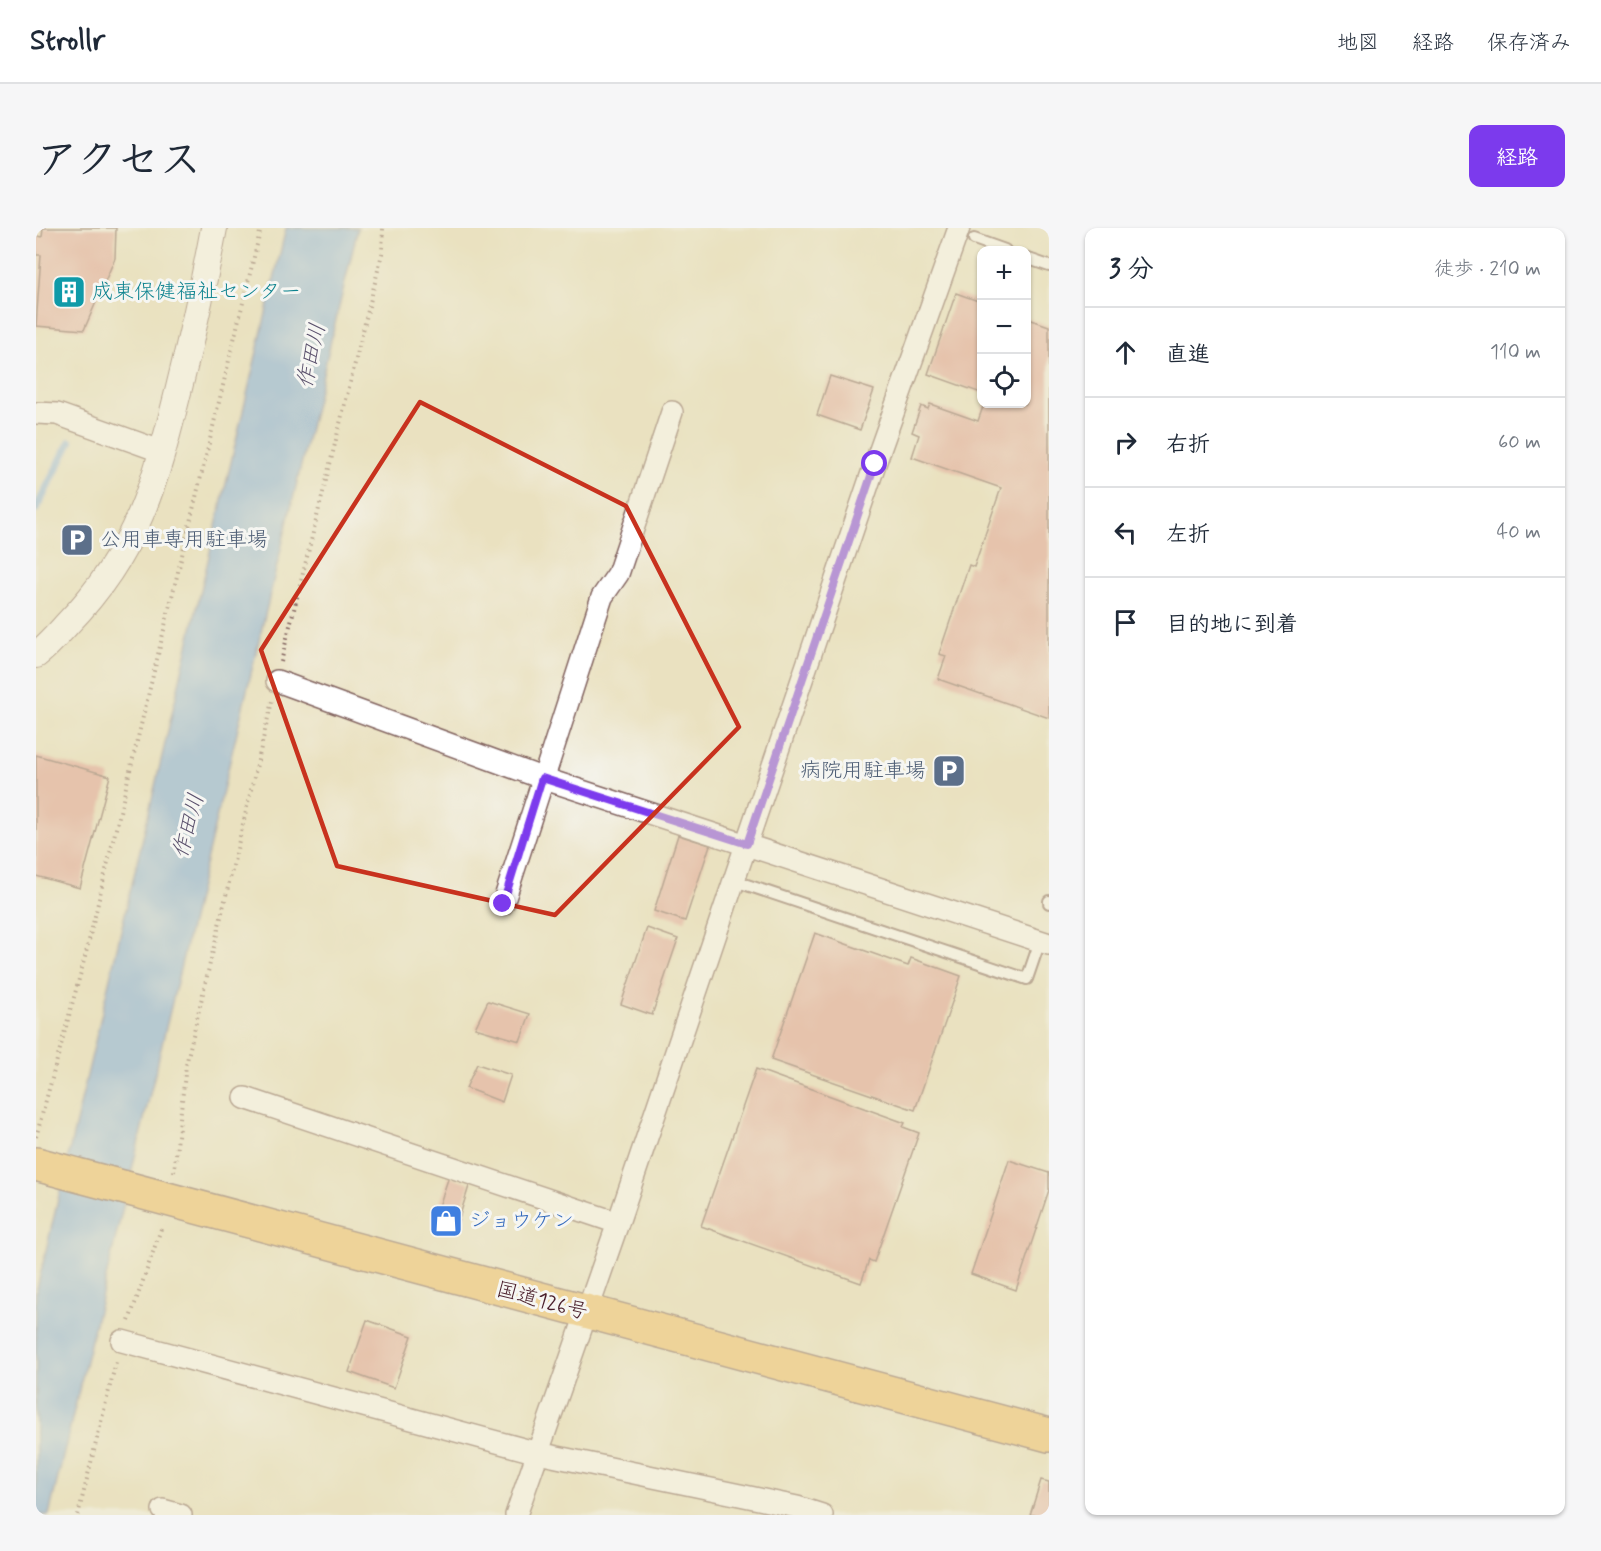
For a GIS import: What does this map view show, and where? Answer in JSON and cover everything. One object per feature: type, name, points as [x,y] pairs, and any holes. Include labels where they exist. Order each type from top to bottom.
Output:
[{"type":"highway","name":"国道126号","points":[[36,1164],[172,1199],[585,1313],[1049,1435]]},
{"type":"street","points":[[36,655],[83,608],[108,576],[129,542],[163,452],[201,302],[214,228]]},
{"type":"street","points":[[516,1515],[618,1223],[875,464],[967,234]]},
{"type":"street","points":[[503,904],[602,597],[618,574],[672,412]]},
{"type":"street","points":[[36,413],[57,414],[163,452]]},
{"type":"street","points":[[277,681],[542,778],[1044,943]]},
{"type":"street","points":[[245,1098],[618,1223]]},
{"type":"street","points":[[122,1341],[538,1453],[763,1499],[822,1515]]},
{"type":"lane","points":[[967,234],[996,246]]},
{"type":"lane","points":[[1031,260],[1049,266]]},
{"type":"lane","points":[[735,880],[1027,979],[1044,943]]},
{"type":"path","points":[[36,1137],[85,957],[261,228]]},
{"type":"path","points":[[172,1199],[186,1065],[382,254],[382,228]]},
{"type":"highlighted area","points":[[420,402],[626,506],[739,727],[555,915],[337,866],[261,650]]},
{"type":"water","name":"作田川","points":[[286,228],[358,228],[49,1515],[36,1515],[36,1293]]},
{"type":"building","name":"成東保健福祉センター","points":[[43,228],[116,228],[115,258],[84,330],[36,326],[41,255],[36,255],[36,236],[42,237]]},
{"type":"building","points":[[956,293],[977,301],[977,392],[928,374]]},
{"type":"building","points":[[1031,320],[1049,326],[1049,718],[938,679],[946,656],[939,654],[969,565],[974,567],[1001,488],[912,457],[919,435],[912,432],[921,406],[928,409],[930,404],[978,421],[983,408],[1031,408]]},
{"type":"building","points":[[830,376],[874,390],[860,430],[817,415]]},
{"type":"building","points":[[36,755],[110,776],[80,888],[36,876]]},
{"type":"building","points":[[678,835],[710,845],[685,921],[654,911]]},
{"type":"building","points":[[647,928],[678,939],[652,1015],[621,1004]]},
{"type":"building","points":[[815,933],[908,966],[911,958],[961,976],[915,1110],[771,1060]]},
{"type":"building","points":[[488,1001],[530,1014],[520,1041],[475,1028]]},
{"type":"building","points":[[477,1064],[511,1075],[502,1102],[466,1088]]},
{"type":"building","points":[[756,1069],[905,1123],[903,1127],[919,1133],[874,1262],[869,1260],[861,1283],[701,1226]]},
{"type":"building","points":[[1009,1160],[1049,1173],[1049,1190],[1016,1290],[971,1274]]},
{"type":"building","points":[[449,1176],[470,1183],[455,1231],[433,1225]]},
{"type":"building","points":[[367,1320],[412,1336],[394,1388],[349,1372]]},
{"type":"building","points":[[1041,1480],[1049,1482],[1049,1515],[1030,1515]]},
{"type":"waterway","points":[[36,509],[70,442]]},
{"type":"place","name":"成東保健福祉センター","points":[[69,292]]},
{"type":"place","name":"公用車専用駐車場","points":[[77,540]]},
{"type":"place","name":"病院用駐車場","points":[[949,771]]},
{"type":"place","name":"ジョウケン","points":[[446,1221]]},
{"type":"route","points":[[503,904],[542,778],[747,844],[875,464]]}]
